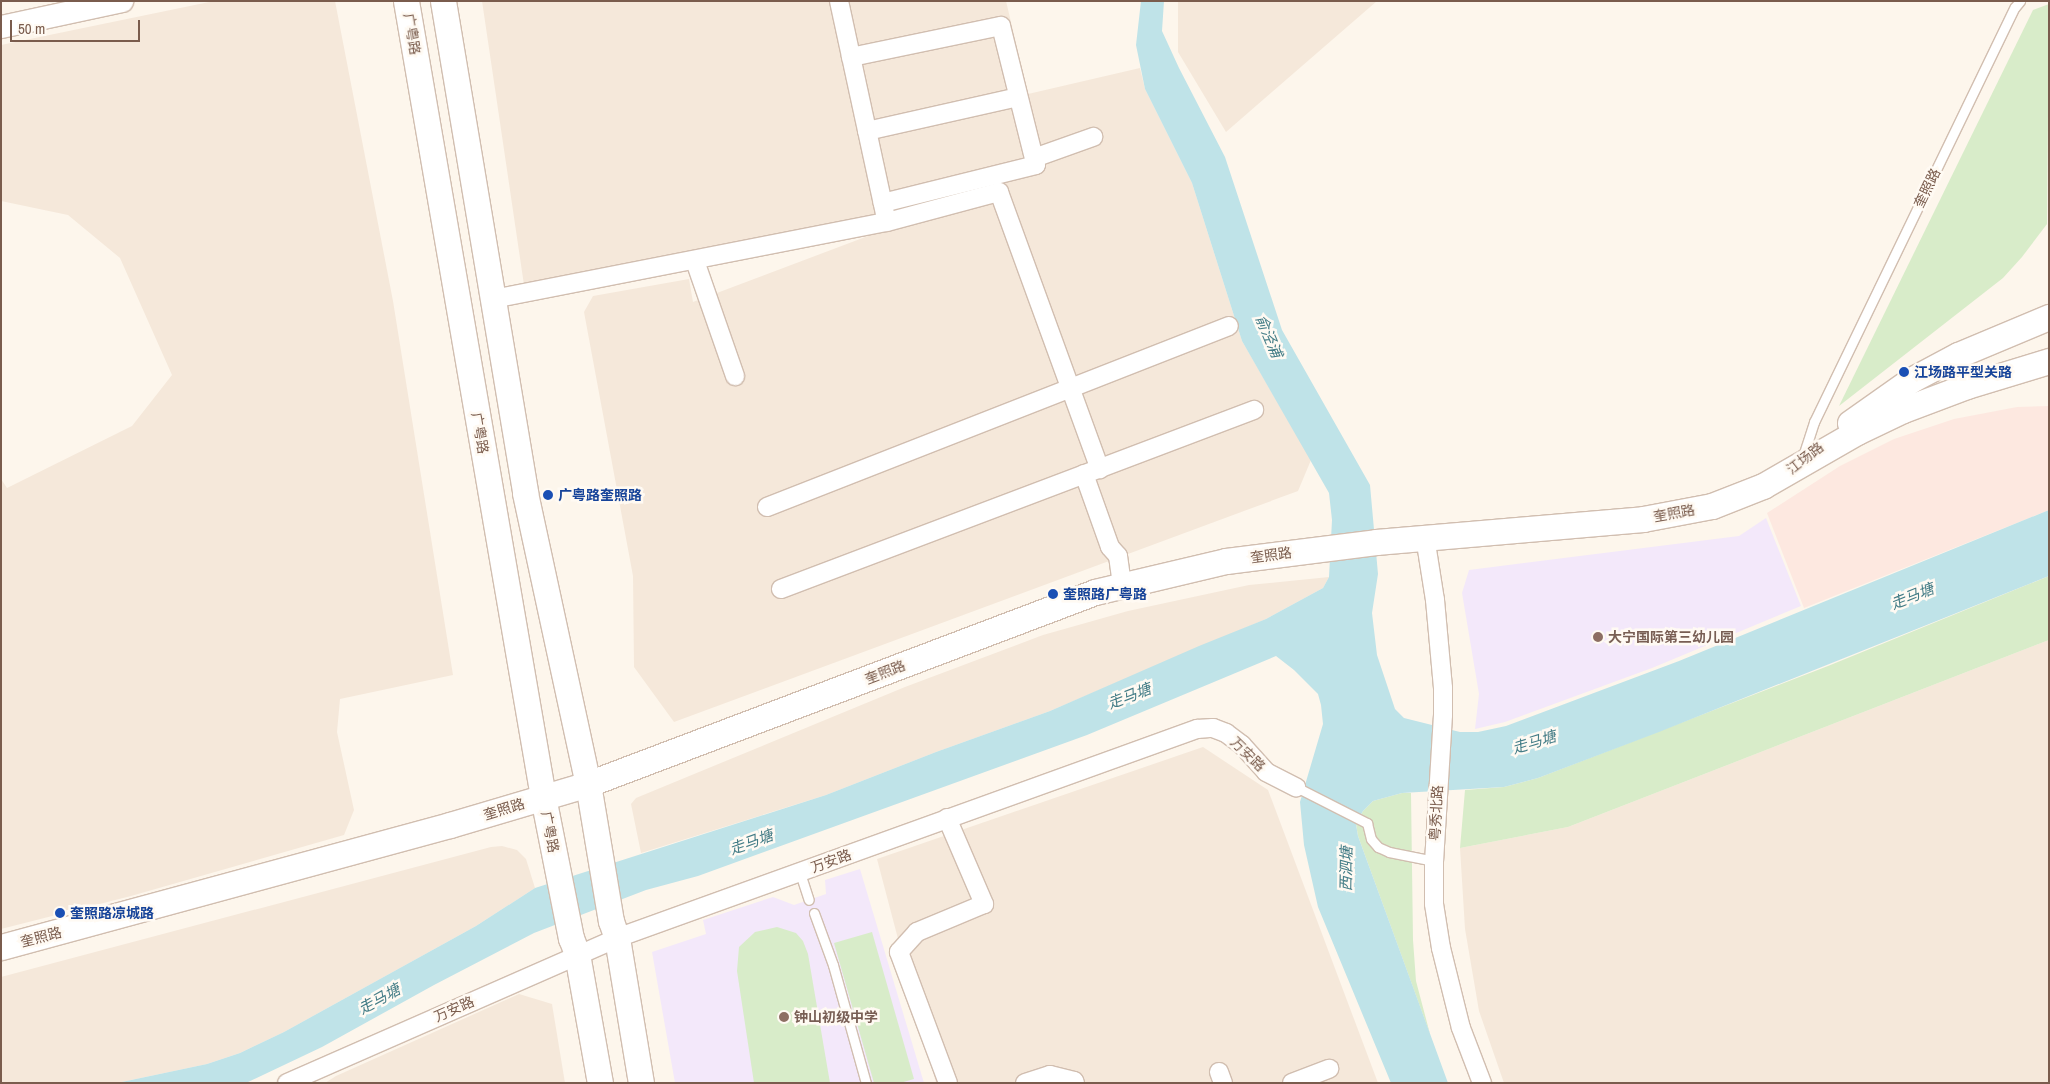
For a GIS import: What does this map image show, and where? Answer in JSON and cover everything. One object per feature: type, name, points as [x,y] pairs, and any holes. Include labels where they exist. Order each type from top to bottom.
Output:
[{"type":"main road","name":"广粤路","points":[[406,1],[543,797],[574,946]]},
{"type":"main road","points":[[444,1],[525,493],[588,784],[641,1083]]},
{"type":"main road","name":"江场路","points":[[1782,475],[1861,414],[1911,380],[1958,355],[2049,317]]},
{"type":"main road","name":"江场路","points":[[1782,475],[1857,432],[1903,410],[1967,386],[2049,361]]},
{"type":"main road","name":"奎照路","points":[[1,948],[422,833],[588,784],[1095,592],[1226,561],[1312,549],[1643,518],[1680,512],[1740,497],[1782,475]]},
{"type":"main road","points":[[574,946],[600,1083]]},
{"type":"street","points":[[839,1],[886,222]]},
{"type":"street","points":[[1,27],[110,2]]},
{"type":"street","points":[[851,57],[1001,26],[1036,165],[882,204]]},
{"type":"street","points":[[867,131],[1018,97]]},
{"type":"street","points":[[1034,158],[1093,137]]},
{"type":"street","points":[[492,299],[886,222],[999,192],[1070,387],[1110,547],[1118,556],[1122,585]]},
{"type":"street","points":[[695,260],[735,376]]},
{"type":"street","points":[[767,507],[1229,326]]},
{"type":"street","points":[[781,589],[1254,410]]},
{"type":"street","name":"粤秀北路","points":[[1425,538],[1435,600],[1443,715],[1436,811],[1434,904],[1441,948],[1460,1028],[1482,1083]]},
{"type":"street","name":"万安路","points":[[287,1083],[574,946],[614,930],[800,873],[947,818],[1197,729],[1213,728],[1226,733],[1242,745],[1266,772],[1296,787]]},
{"type":"street","points":[[947,818],[984,904],[917,932],[899,952],[948,1083]]},
{"type":"street","points":[[1292,1083],[1329,1069]]},
{"type":"street","points":[[1025,1083],[1050,1075],[1074,1081],[1075,1083]]},
{"type":"lane","name":"奎照路","points":[[1802,459],[1814,422],[2015,7],[2020,1]]},
{"type":"lane","name":"万安路","points":[[1296,787],[1367,823],[1371,838],[1378,846],[1389,852],[1434,861]]},
{"type":"lane","points":[[800,873],[809,900]]},
{"type":"lane","points":[[814,912],[833,965],[866,1083]]},
{"type":"shaded area","points":[[214,1],[335,1],[393,301],[453,675],[340,699],[337,732],[354,810],[344,835],[131,896],[1,929],[1,479],[7,488],[132,426],[172,375],[120,258],[68,215],[1,201],[1,45]]},
{"type":"shaded area","points":[[482,1],[1006,1],[1028,94],[1140,68],[1145,89],[1192,183],[1242,341],[1311,460],[1298,491],[674,722],[634,667],[633,576],[584,312],[593,296],[689,279],[693,302],[868,236],[865,221],[524,285]]},
{"type":"shaded area","points":[[1178,1],[1377,1],[1226,132],[1178,52]]},
{"type":"shaded area","points":[[2049,406],[2049,510],[1804,608],[1767,513],[1840,466],[1894,439],[1954,419],[2017,407]]},
{"type":"shaded area","name":"大宁国际第三幼儿园","points":[[1766,518],[1801,606],[1652,668],[1505,722],[1475,729],[1479,694],[1462,593],[1469,570],[1739,536]]},
{"type":"shaded area","points":[[1329,577],[1323,588],[1266,619],[1050,711],[936,752],[826,795],[641,853],[631,804],[636,798],[905,687],[1043,635],[1128,611],[1249,585]]},
{"type":"shaded area","points":[[2049,640],[2049,1083],[1504,1083],[1479,1011],[1465,929],[1460,848],[1568,827]]},
{"type":"shaded area","points":[[1203,747],[1268,790],[1378,1083],[936,1083],[877,859]]},
{"type":"shaded area","points":[[502,846],[517,850],[526,859],[535,888],[476,926],[284,1032],[240,1053],[207,1064],[117,1083],[1,1083],[1,977],[491,847]]},
{"type":"shaded area","name":"钟山初级中学","points":[[860,869],[924,1083],[675,1083],[652,952],[706,934],[703,920],[773,897],[794,905],[826,894],[825,880]]},
{"type":"shaded area","points":[[519,994],[552,1004],[565,1083],[325,1083],[336,1076]]},
{"type":"green space","points":[[2049,4],[2047,224],[2003,278],[1839,406],[2033,10]]},
{"type":"green space","points":[[2049,576],[2049,640],[1568,827],[1460,848],[1465,790],[1504,787],[1538,778],[1828,666]]},
{"type":"green space","points":[[1402,793],[1411,793],[1413,940],[1416,981],[1430,1034],[1358,836],[1356,824],[1363,811],[1373,801]]},
{"type":"green space","points":[[777,927],[796,933],[803,941],[808,954],[830,1083],[754,1083],[737,971],[739,947],[755,932]]},
{"type":"green space","points":[[872,932],[914,1079],[900,1083],[874,1083],[834,943]]},
{"type":"water","points":[[1141,1],[1164,1],[1162,31],[1225,157],[1282,330],[1370,485],[1378,574],[1372,613],[1377,655],[1395,709],[1404,718],[1460,732],[1478,732],[1506,726],[1679,661],[2049,510],[2049,576],[1659,732],[1538,778],[1504,787],[1402,793],[1373,801],[1363,811],[1356,824],[1358,836],[1448,1083],[1391,1083],[1318,907],[1304,845],[1300,802],[1323,724],[1321,705],[1318,694],[1294,670],[1276,656],[1087,735],[698,876],[646,890],[534,933],[434,985],[322,1047],[246,1083],[117,1083],[207,1064],[240,1053],[284,1032],[476,926],[535,888],[826,795],[936,752],[1050,711],[1266,619],[1323,588],[1329,577],[1332,520],[1329,493],[1242,341],[1192,183],[1145,89],[1136,45]]},
{"type":"place","name":"江场路平型关路","points":[[1904,372]]},
{"type":"place","name":"广粤路奎照路","points":[[548,495]]},
{"type":"place","name":"奎照路广粤路","points":[[1053,594]]},
{"type":"place","name":"大宁国际第三幼儿园","points":[[1598,637]]},
{"type":"place","name":"奎照路凉城路","points":[[60,913]]},
{"type":"place","name":"钟山初级中学","points":[[784,1017]]},
{"type":"water label","name":"俞泾浦","points":[[1269,336]]},
{"type":"water label","name":"走马塘","points":[[1912,596]]},
{"type":"water label","name":"走马塘","points":[[1129,696]]},
{"type":"water label","name":"走马塘","points":[[1534,742]]},
{"type":"water label","name":"走马塘","points":[[751,842]]},
{"type":"water label","name":"西泗塘","points":[[1346,869]]},
{"type":"water label","name":"走马塘","points":[[379,999]]}]
